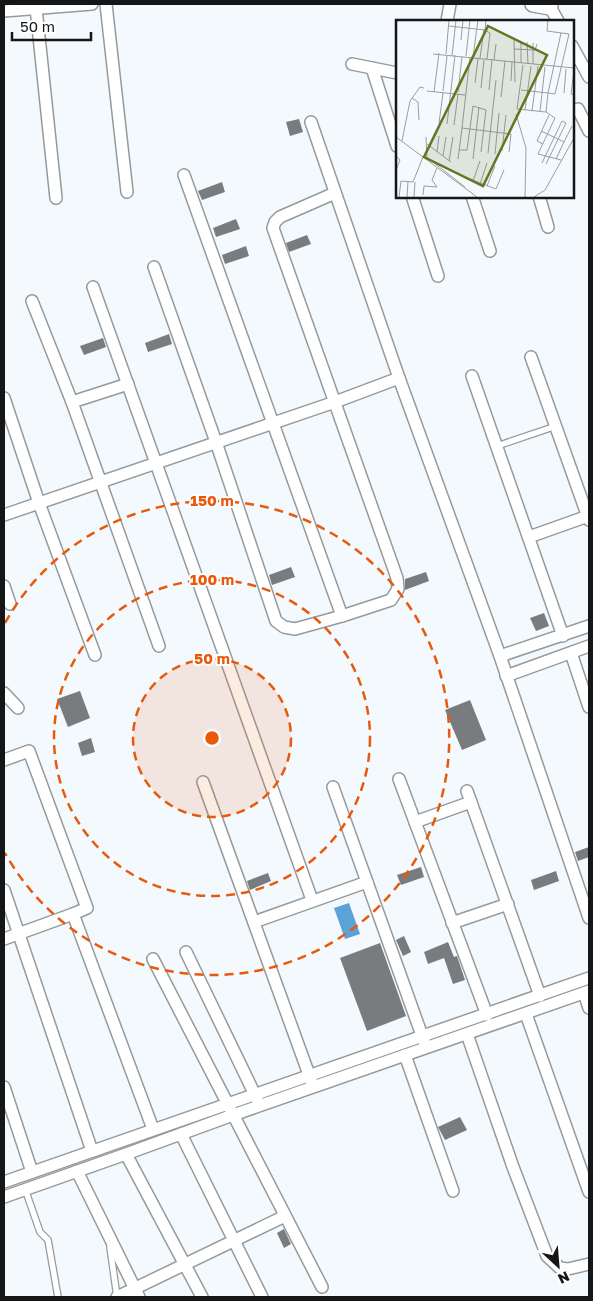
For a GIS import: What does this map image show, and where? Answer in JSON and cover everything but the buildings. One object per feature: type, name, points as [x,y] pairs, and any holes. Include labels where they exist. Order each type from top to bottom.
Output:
[{"type":"street","points":[[6,8],[92,4]]},
{"type":"street","points":[[106,4],[127,192]]},
{"type":"street","points":[[448,20],[450,4]]},
{"type":"street","points":[[533,4],[550,5],[558,20]]},
{"type":"street","points":[[36,8],[56,198]]},
{"type":"street","points":[[573,48],[589,77]]},
{"type":"street","points":[[352,64],[396,73]]},
{"type":"street","points":[[372,68],[396,143]]},
{"type":"street","points":[[580,110],[589,131]]},
{"type":"street","points":[[311,122],[399,378],[500,656],[589,918]]},
{"type":"street","points":[[184,175],[342,616]]},
{"type":"street","points":[[154,266],[276,621],[284,627],[295,629],[391,600],[398,589],[397,578],[273,228],[275,222],[280,217],[335,193]]},
{"type":"street","points":[[413,198],[438,276]]},
{"type":"street","points":[[473,198],[490,251]]},
{"type":"street","points":[[539,198],[548,227]]},
{"type":"street","points":[[93,286],[312,900]]},
{"type":"street","points":[[32,301],[72,402],[159,646]]},
{"type":"street","points":[[529,537],[588,518],[531,357]]},
{"type":"street","points":[[472,376],[563,636]]},
{"type":"street","points":[[4,515],[335,402],[399,378]]},
{"type":"street","points":[[72,402],[128,384]]},
{"type":"street","points":[[4,398],[39,503],[95,656]]},
{"type":"street","points":[[4,586],[10,604]]},
{"type":"street","points":[[500,656],[589,626]]},
{"type":"street","points":[[506,676],[589,646]]},
{"type":"street","points":[[571,653],[589,707]]},
{"type":"street","points":[[4,693],[18,708]]},
{"type":"street","points":[[4,760],[29,751],[87,908],[4,939]]},
{"type":"street","points":[[399,779],[487,1015]]},
{"type":"street","points":[[203,782],[311,1082]]},
{"type":"street","points":[[333,787],[424,1042]]},
{"type":"street","points":[[415,822],[469,797],[540,996]]},
{"type":"street","points":[[254,922],[367,882]]},
{"type":"street","points":[[4,890],[92,1151]]},
{"type":"street","points":[[452,923],[508,904]]},
{"type":"street","points":[[73,914],[153,1130]]},
{"type":"street","points":[[186,952],[260,1106]]},
{"type":"street","points":[[153,959],[322,1287]]},
{"type":"street","points":[[4,1182],[153,1130],[230,1109],[260,1106],[311,1082],[424,1042],[487,1015],[589,978]]},
{"type":"street","points":[[4,1196],[181,1134],[255,1094],[311,1082],[405,1055],[424,1042],[467,1034],[586,992],[589,1008]]},
{"type":"street","points":[[526,1014],[589,1192]]},
{"type":"street","points":[[467,1034],[513,1167],[548,1256],[560,1268],[568,1269],[589,1264]]},
{"type":"street","points":[[405,1055],[453,1191]]},
{"type":"street","points":[[4,1087],[32,1172]]},
{"type":"street","points":[[181,1134],[262,1297]]},
{"type":"street","points":[[126,1154],[202,1297]]},
{"type":"street","points":[[77,1171],[137,1293]]},
{"type":"street","points":[[117,1297],[137,1293],[185,1265],[286,1216]]},
{"type":"lane","points":[[497,446],[556,426]]},
{"type":"lane","points":[[25,1189],[40,1232],[48,1240],[58,1297]]},
{"type":"lane","points":[[109,1236],[117,1297]]},
{"type":"water","points":[[349,903],[360,934],[345,939],[334,908]]}]
